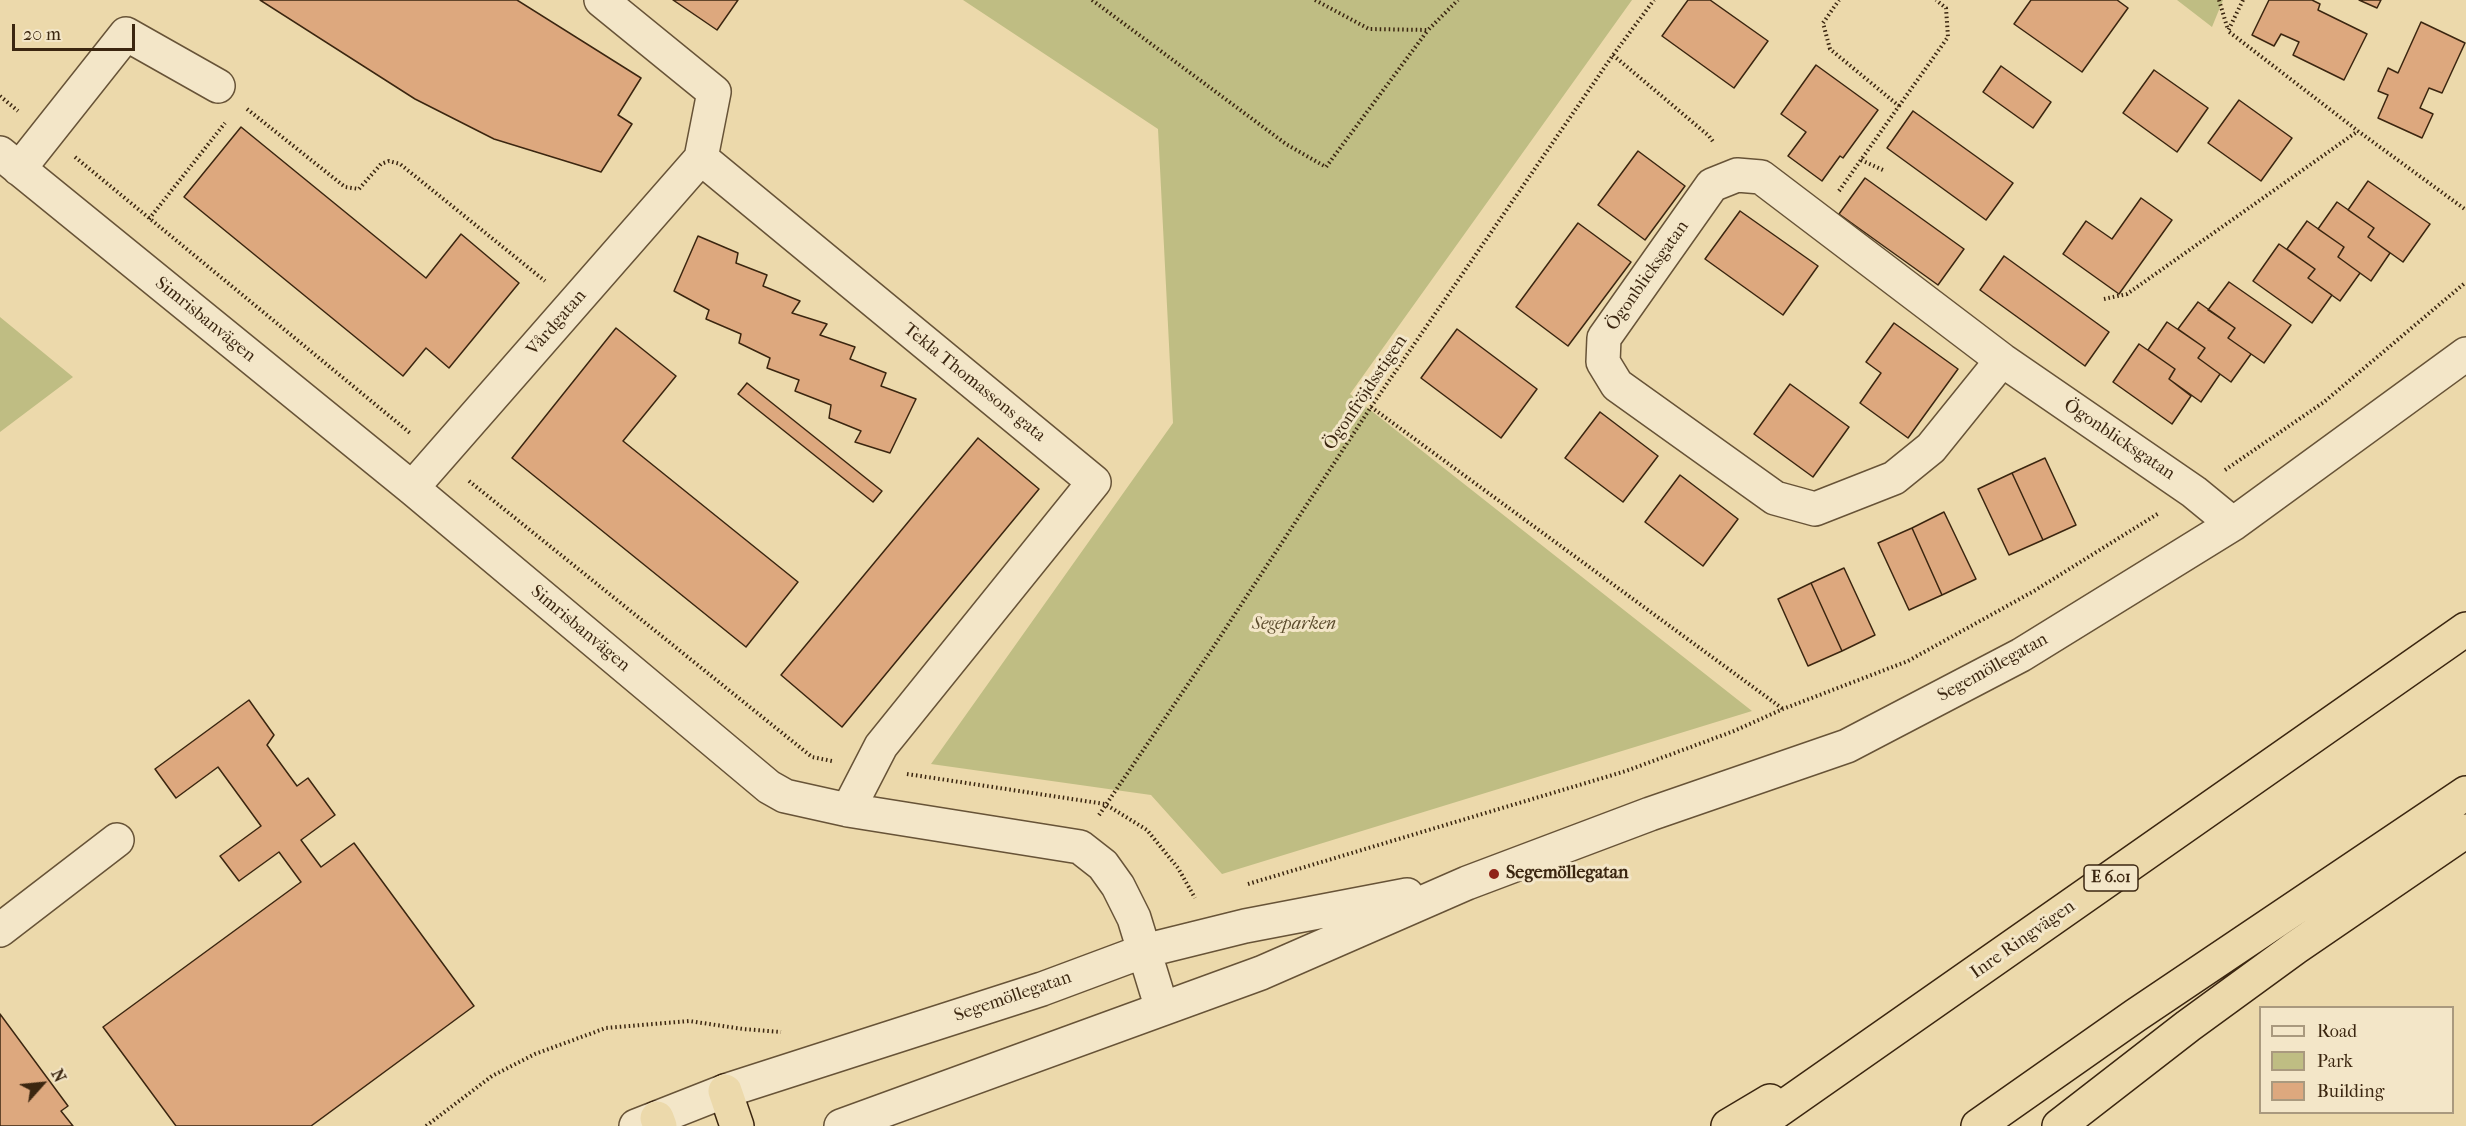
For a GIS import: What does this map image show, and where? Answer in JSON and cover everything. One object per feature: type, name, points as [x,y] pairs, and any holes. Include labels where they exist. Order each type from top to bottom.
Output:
[{"type":"highway","name":"Inre Ringvägen","points":[[1756,1126],[2466,629]]},
{"type":"highway","points":[[1978,1126],[2136,1015],[2466,793]]},
{"type":"highway","points":[[2059,1126],[2188,1026],[2285,955],[2466,831]]},
{"type":"highway","points":[[1728,1126],[1899,1026]]},
{"type":"highway","points":[[725,1091],[737,1126]]},
{"type":"street","points":[[602,0],[714,92],[701,158]]},
{"type":"street","points":[[10,161],[47,134],[126,34],[229,95]]},
{"type":"street","name":"Vårdgatan","points":[[412,488],[701,158]]},
{"type":"street","name":"Tekla Thomassons gata","points":[[701,158],[1094,482],[881,746],[848,810]]},
{"type":"street","name":"Simrisbanvägen","points":[[10,161],[412,488],[769,787],[785,796],[848,810],[1080,848],[1104,865],[1118,885],[1134,918],[1162,1009]]},
{"type":"street","name":"Ögonblicksgatan","points":[[2001,360],[1931,448],[1894,478],[1815,509],[1775,498],[1617,385],[1602,362],[1604,338],[1712,185],[1737,175],[1761,177],[2001,360],[2194,492],[2233,524]]},
{"type":"street","name":"Segemöllegatan","points":[[841,1126],[1261,973],[1467,883],[1692,798],[1847,746],[2021,655],[2233,524],[2466,354]]},
{"type":"street","points":[[0,930],[117,840]]},
{"type":"street","name":"Segemöllegatan","points":[[651,1123],[725,1091],[1041,989],[1144,951],[1245,926],[1467,883]]},
{"type":"path","points":[[1092,0],[1286,144],[1326,167],[1428,30],[1458,0]]},
{"type":"path","points":[[1315,0],[1369,29],[1428,30]]},
{"type":"path","name":"Ögonfröjdsstigen","points":[[1105,804],[1214,646],[1371,407],[1613,55],[1654,0]]},
{"type":"path","points":[[1839,0],[1823,23],[1830,49],[1899,106]]},
{"type":"path","points":[[1818,221],[1948,38],[1946,8],[1936,0]]},
{"type":"path","points":[[2219,0],[2228,31],[2466,210]]},
{"type":"path","points":[[2228,31],[2242,0]]},
{"type":"path","points":[[1613,55],[1709,136],[1737,175]]},
{"type":"path","points":[[149,219],[229,95],[345,187],[359,189],[381,164],[389,161],[400,164],[573,304]]},
{"type":"path","points":[[0,96],[439,457],[812,757],[869,768],[1105,804],[1147,830],[1178,868],[1195,898]]},
{"type":"path","points":[[2104,299],[2127,294],[2358,130]]},
{"type":"path","points":[[1861,160],[1883,170]]},
{"type":"path","points":[[1245,885],[1626,771],[1734,731],[1908,661],[2034,591],[2194,492],[2325,402],[2466,282]]},
{"type":"path","points":[[1371,407],[1784,709]]},
{"type":"path","points":[[1134,918],[1204,896]]},
{"type":"path","points":[[426,1126],[492,1076],[535,1054],[606,1028],[689,1021],[782,1032]]},
{"type":"green space","name":"Segeparken","points":[[963,0],[1632,0],[1350,394],[1752,711],[1222,874],[1151,795],[931,764],[1173,423],[1158,129]]},
{"type":"green space","points":[[2177,0],[2223,0],[2212,27]]},
{"type":"green space","points":[[0,317],[73,377],[0,432]]},
{"type":"building","points":[[260,0],[517,0],[641,78],[618,115],[632,124],[601,172],[494,139],[415,99]]},
{"type":"building","points":[[673,0],[738,0],[717,30]]},
{"type":"building","points":[[1688,0],[1710,0],[1768,41],[1734,88],[1662,36]]},
{"type":"building","points":[[2031,0],[2117,0],[2128,8],[2082,72],[2014,24]]},
{"type":"building","points":[[2269,0],[2312,0],[2320,4],[2318,10],[2367,34],[2344,80],[2293,55],[2299,42],[2281,34],[2274,46],[2252,35]]},
{"type":"building","points":[[2359,0],[2381,0],[2377,8]]},
{"type":"building","points":[[2421,22],[2465,43],[2442,93],[2429,88],[2420,108],[2433,114],[2422,138],[2378,118],[2388,95],[2378,91],[2388,68],[2398,73]]},
{"type":"building","points":[[1816,65],[1878,110],[1843,158],[1840,156],[1822,181],[1788,156],[1806,132],[1781,114]]},
{"type":"building","points":[[2001,66],[2051,102],[2033,128],[1983,92]]},
{"type":"building","points":[[2154,70],[2208,108],[2177,152],[2123,113]]},
{"type":"building","points":[[2239,100],[2292,138],[2261,181],[2208,143]]},
{"type":"building","points":[[1913,111],[2013,183],[1986,220],[1887,148]]},
{"type":"building","points":[[241,127],[426,278],[461,234],[519,283],[449,368],[426,348],[403,376],[184,197]]},
{"type":"building","points":[[1638,151],[1685,186],[1645,240],[1598,205]]},
{"type":"building","points":[[1865,178],[1964,249],[1938,285],[1839,214]]},
{"type":"building","points":[[2368,181],[2430,224],[2403,262],[2368,237],[2374,228],[2348,210]]},
{"type":"building","points":[[2141,198],[2172,220],[2119,294],[2063,254],[2086,221],[2112,239]]},
{"type":"building","points":[[2337,202],[2374,228],[2368,237],[2390,253],[2371,281],[2338,257],[2344,247],[2318,229]]},
{"type":"building","points":[[1740,211],[1818,266],[1783,315],[1705,259]]},
{"type":"building","points":[[2307,221],[2344,247],[2338,257],[2360,273],[2340,301],[2308,278],[2315,269],[2287,249]]},
{"type":"building","points":[[1578,223],[1631,262],[1568,346],[1516,307]]},
{"type":"building","points":[[698,236],[738,253],[736,263],[767,275],[763,286],[800,301],[792,313],[827,324],[820,335],[855,347],[850,359],[886,373],[881,386],[916,399],[890,453],[855,442],[861,431],[829,418],[831,405],[795,391],[799,380],[767,368],[770,358],[739,343],[741,334],[706,319],[709,310],[674,291]]},
{"type":"building","points":[[2279,244],[2315,269],[2308,278],[2332,295],[2312,323],[2253,281]]},
{"type":"building","points":[[2004,256],[2109,332],[2085,366],[1980,290]]},
{"type":"building","points":[[2229,282],[2291,325],[2264,363],[2228,338],[2235,328],[2208,310]]},
{"type":"building","points":[[2198,302],[2235,328],[2228,338],[2251,354],[2231,382],[2198,358],[2205,348],[2178,329]]},
{"type":"building","points":[[2167,322],[2205,348],[2198,358],[2220,374],[2201,402],[2169,379],[2175,369],[2148,350]]},
{"type":"building","points":[[1894,323],[1958,369],[1908,438],[1860,403],[1881,373],[1866,362]]},
{"type":"building","points":[[616,328],[676,376],[623,441],[798,582],[746,647],[512,458]]},
{"type":"building","points":[[1457,329],[1537,389],[1501,438],[1421,378]]},
{"type":"building","points":[[2139,344],[2175,369],[2169,379],[2191,396],[2172,424],[2113,382]]},
{"type":"building","points":[[747,383],[882,491],[873,502],[738,394]]},
{"type":"building","points":[[1790,384],[1849,427],[1813,477],[1754,434]]},
{"type":"building","points":[[1600,412],[1658,456],[1623,502],[1565,458]]},
{"type":"building","points":[[978,438],[1039,489],[842,727],[781,675]]},
{"type":"building","points":[[2045,458],[2076,525],[2043,540],[2012,473]]},
{"type":"building","points":[[2012,473],[2043,540],[2009,555],[1978,489]]},
{"type":"building","points":[[1680,475],[1738,519],[1703,566],[1645,522]]},
{"type":"building","points":[[1944,512],[1976,579],[1942,595],[1912,528]]},
{"type":"building","points":[[1912,528],[1942,595],[1909,610],[1878,543]]},
{"type":"building","points":[[1844,568],[1875,635],[1842,651],[1811,583]]},
{"type":"building","points":[[1811,583],[1842,651],[1808,666],[1778,599]]},
{"type":"building","points":[[249,700],[274,735],[267,745],[297,786],[308,778],[335,815],[301,840],[321,867],[354,843],[474,1006],[311,1126],[176,1126],[103,1027],[301,882],[279,852],[239,881],[220,856],[261,826],[218,767],[176,798],[155,769]]},
{"type":"building","points":[[0,1014],[68,1106],[61,1111],[73,1126],[0,1126]]},
{"type":"place","name":"Segemöllegatan","points":[[1494,874]]}]
